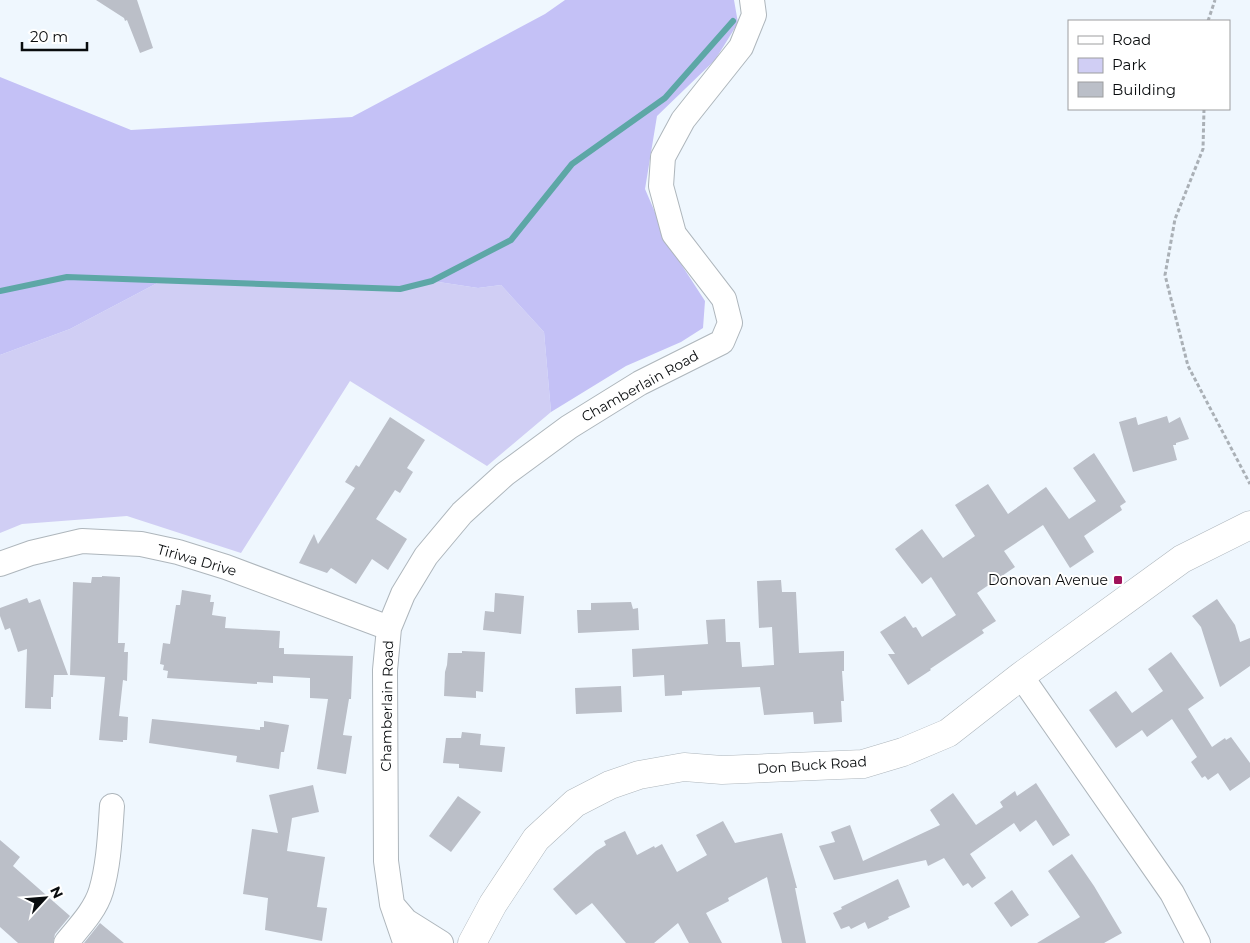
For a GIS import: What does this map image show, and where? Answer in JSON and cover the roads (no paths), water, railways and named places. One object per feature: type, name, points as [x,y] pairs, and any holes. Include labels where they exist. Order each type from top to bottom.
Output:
[{"type":"main road","name":"Don Buck Road","points":[[472,943],[493,904],[536,839],[575,803],[610,785],[639,775],[684,768],[722,770],[863,764],[903,752],[948,732],[1021,676],[1182,559],[1250,525]]},
{"type":"street","name":"Chamberlain Road","points":[[407,943],[392,904],[386,861],[385,670],[389,628],[403,594],[426,556],[462,513],[505,474],[568,426],[640,383],[722,342],[730,323],[724,299],[674,234],[661,186],[663,157],[683,120],[741,47],[754,15],[752,0]]},
{"type":"street","name":"Tiriwa Drive","points":[[0,564],[31,553],[82,540],[140,544],[178,552],[226,567],[389,628]]},
{"type":"street","points":[[1021,676],[1172,893],[1198,943]]},
{"type":"street","points":[[66,943],[93,908],[101,892],[109,849],[112,806]]},
{"type":"street","points":[[392,904],[406,921],[441,943]]},
{"type":"waterway","points":[[0,291],[67,277],[400,289],[432,281],[511,240],[572,164],[665,98],[733,21]]},
{"type":"place","name":"Donovan Avenue","points":[[1118,580]]}]
